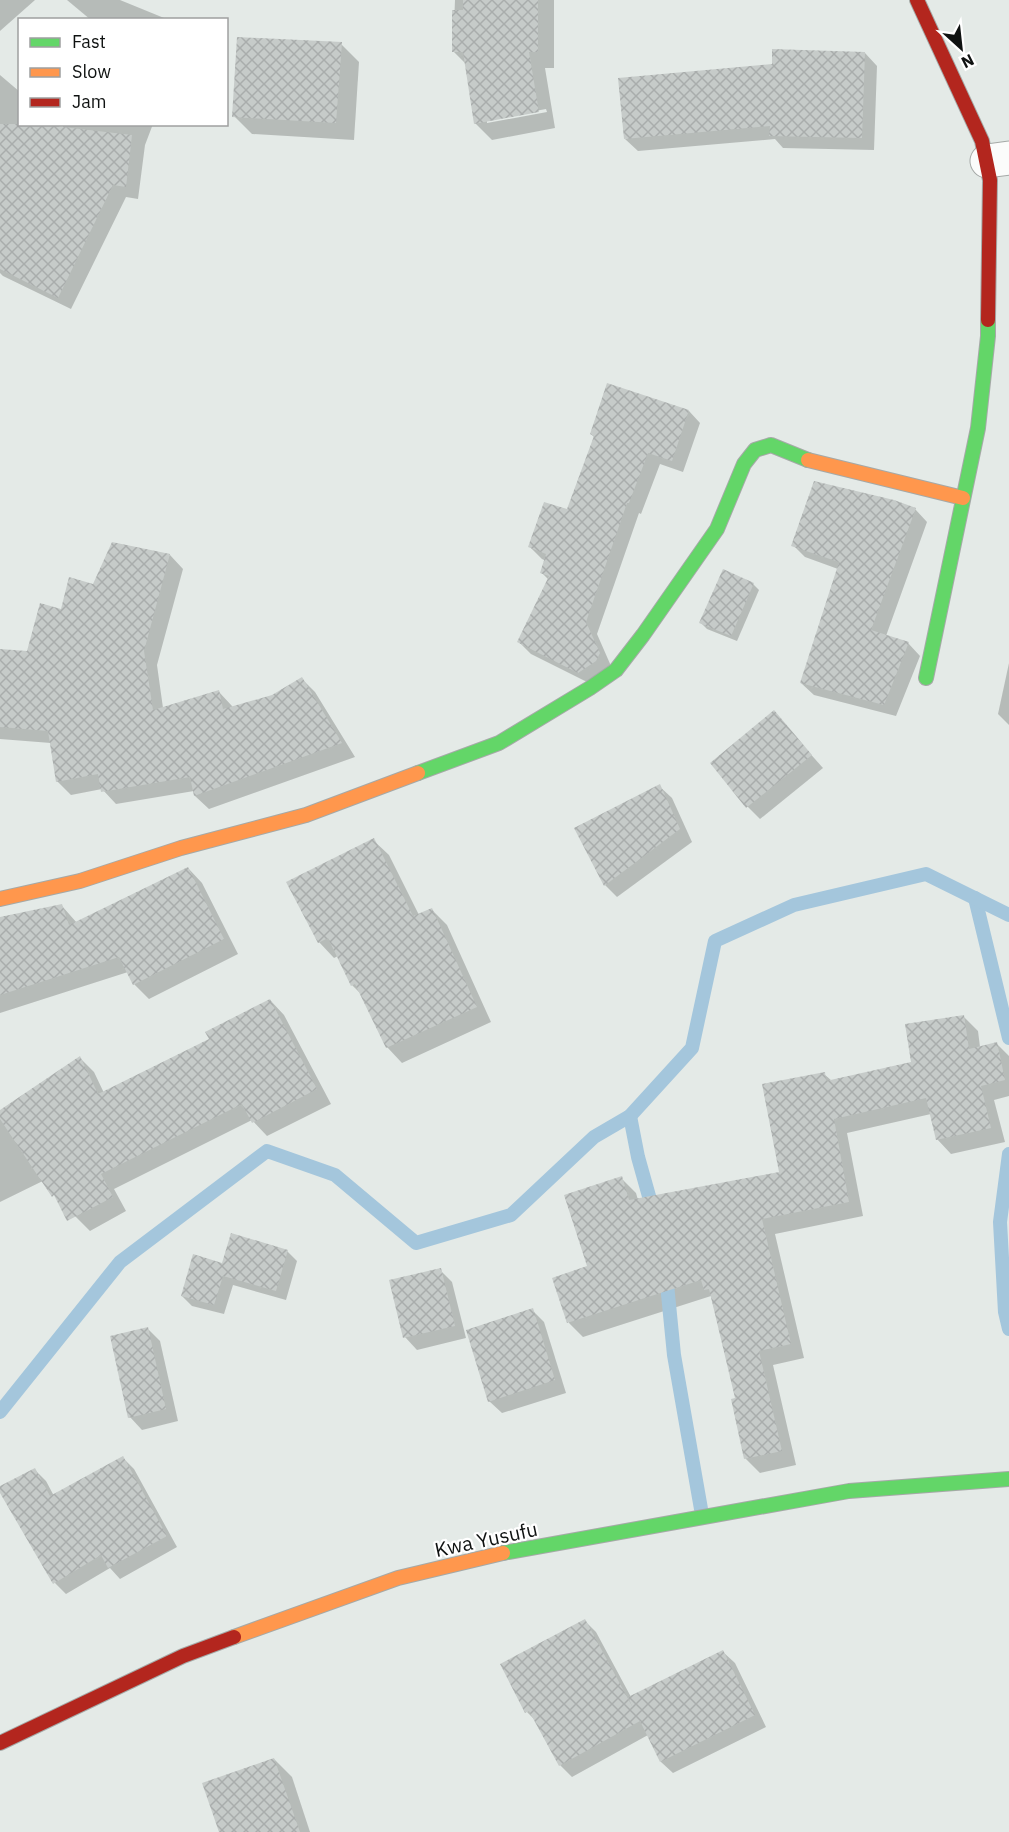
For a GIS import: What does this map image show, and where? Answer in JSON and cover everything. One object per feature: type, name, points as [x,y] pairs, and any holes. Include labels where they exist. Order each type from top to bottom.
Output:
[{"type":"street","points":[[917,0],[982,141],[998,160],[990,180],[988,336],[978,428],[926,678]]},
{"type":"street","points":[[0,899],[80,881],[181,848],[306,815],[499,743],[590,688],[616,669],[643,635],[717,530],[744,464],[756,450],[771,445],[805,459],[963,498]]},
{"type":"street","name":"Kwa Yusufu","points":[[0,1743],[183,1656],[398,1578],[512,1551],[849,1491],[1009,1479]]},
{"type":"building","points":[[463,0],[538,0],[538,52],[529,52],[539,112],[474,124],[463,52],[452,52],[452,10],[463,10]]},
{"type":"building","points":[[237,37],[342,42],[336,123],[232,117]]},
{"type":"building","points":[[772,49],[865,52],[862,138],[769,136],[770,126],[624,139],[618,78],[772,64]]},
{"type":"building","points":[[0,124],[54,126],[132,135],[126,187],[113,185],[58,298],[0,269]]},
{"type":"building","points":[[607,383],[689,410],[672,461],[648,453],[629,503],[627,503],[586,622],[600,653],[596,661],[578,673],[517,642],[549,576],[540,573],[546,554],[528,547],[544,502],[567,509],[594,436],[590,434]]},
{"type":"building","points":[[814,481],[894,500],[916,508],[871,630],[909,642],[884,705],[800,683],[839,562],[791,546]]},
{"type":"building","points":[[112,542],[170,554],[144,651],[153,710],[219,690],[223,709],[272,695],[302,677],[342,743],[194,796],[190,777],[101,792],[98,774],[56,782],[48,731],[0,727],[0,649],[27,651],[40,603],[61,609],[69,577],[93,584]]},
{"type":"building","points":[[723,569],[754,583],[731,636],[699,623]]},
{"type":"building","points":[[774,710],[812,755],[746,808],[710,763]]},
{"type":"building","points":[[660,784],[680,829],[604,886],[574,828]]},
{"type":"building","points":[[374,838],[413,916],[432,908],[477,1007],[386,1048],[355,984],[351,986],[328,938],[318,943],[286,882]]},
{"type":"building","points":[[188,867],[224,939],[133,985],[119,957],[0,995],[0,917],[62,904],[69,925]]},
{"type":"building","points":[[270,999],[317,1089],[252,1123],[242,1104],[101,1174],[113,1197],[67,1221],[54,1195],[52,1197],[0,1119],[0,1110],[80,1056],[98,1094],[209,1039],[205,1032]]},
{"type":"building","points":[[964,1015],[969,1049],[997,1042],[1005,1080],[981,1086],[991,1128],[936,1140],[926,1098],[834,1119],[849,1202],[762,1219],[791,1344],[759,1351],[782,1451],[744,1459],[731,1399],[735,1398],[709,1289],[704,1290],[701,1280],[567,1323],[552,1278],[587,1266],[564,1195],[622,1176],[629,1200],[779,1172],[762,1084],[825,1072],[826,1081],[911,1062],[905,1024]]},
{"type":"building","points":[[231,1233],[288,1250],[276,1291],[223,1276],[214,1305],[181,1296],[193,1254],[222,1263]]},
{"type":"building","points":[[441,1268],[455,1326],[403,1338],[389,1280]]},
{"type":"building","points":[[533,1308],[555,1380],[488,1402],[466,1330]]},
{"type":"building","points":[[148,1327],[166,1409],[128,1418],[110,1336]]},
{"type":"building","points":[[123,1456],[167,1536],[108,1568],[101,1555],[53,1584],[0,1493],[0,1486],[35,1468],[50,1496]]},
{"type":"building","points":[[585,1619],[633,1708],[628,1697],[723,1650],[755,1715],[660,1762],[640,1721],[559,1766],[529,1711],[525,1713],[500,1664]]},
{"type":"building","points":[[274,1758],[300,1832],[219,1832],[202,1783]]},
{"type":"waterway","points":[[0,1412],[120,1262],[267,1151],[335,1175],[416,1243],[511,1215],[594,1137],[630,1116],[692,1048],[715,941],[794,905],[926,874],[1009,915]]},
{"type":"waterway","points":[[975,898],[1009,1038]]},
{"type":"waterway","points":[[630,1116],[638,1157],[654,1214]]},
{"type":"waterway","points":[[1009,1154],[1000,1222],[1005,1312],[1009,1329]]},
{"type":"waterway","points":[[666,1274],[674,1355],[701,1509]]},
{"type":"traffic: fast","points":[[926,678],[978,428],[988,320]]},
{"type":"traffic: fast","points":[[418,773],[499,743],[616,670],[717,529],[744,464],[755,450],[771,445],[808,460]]},
{"type":"traffic: fast","points":[[503,1553],[849,1491],[1009,1479]]},
{"type":"traffic: slow","points":[[808,460],[963,498]]},
{"type":"traffic: slow","points":[[0,899],[80,881],[181,848],[306,815],[418,773]]},
{"type":"traffic: slow","points":[[234,1637],[398,1578],[503,1553]]},
{"type":"traffic: jam","points":[[917,0],[982,141],[990,180],[988,320]]},
{"type":"traffic: jam","points":[[0,1743],[183,1656],[234,1637]]}]
